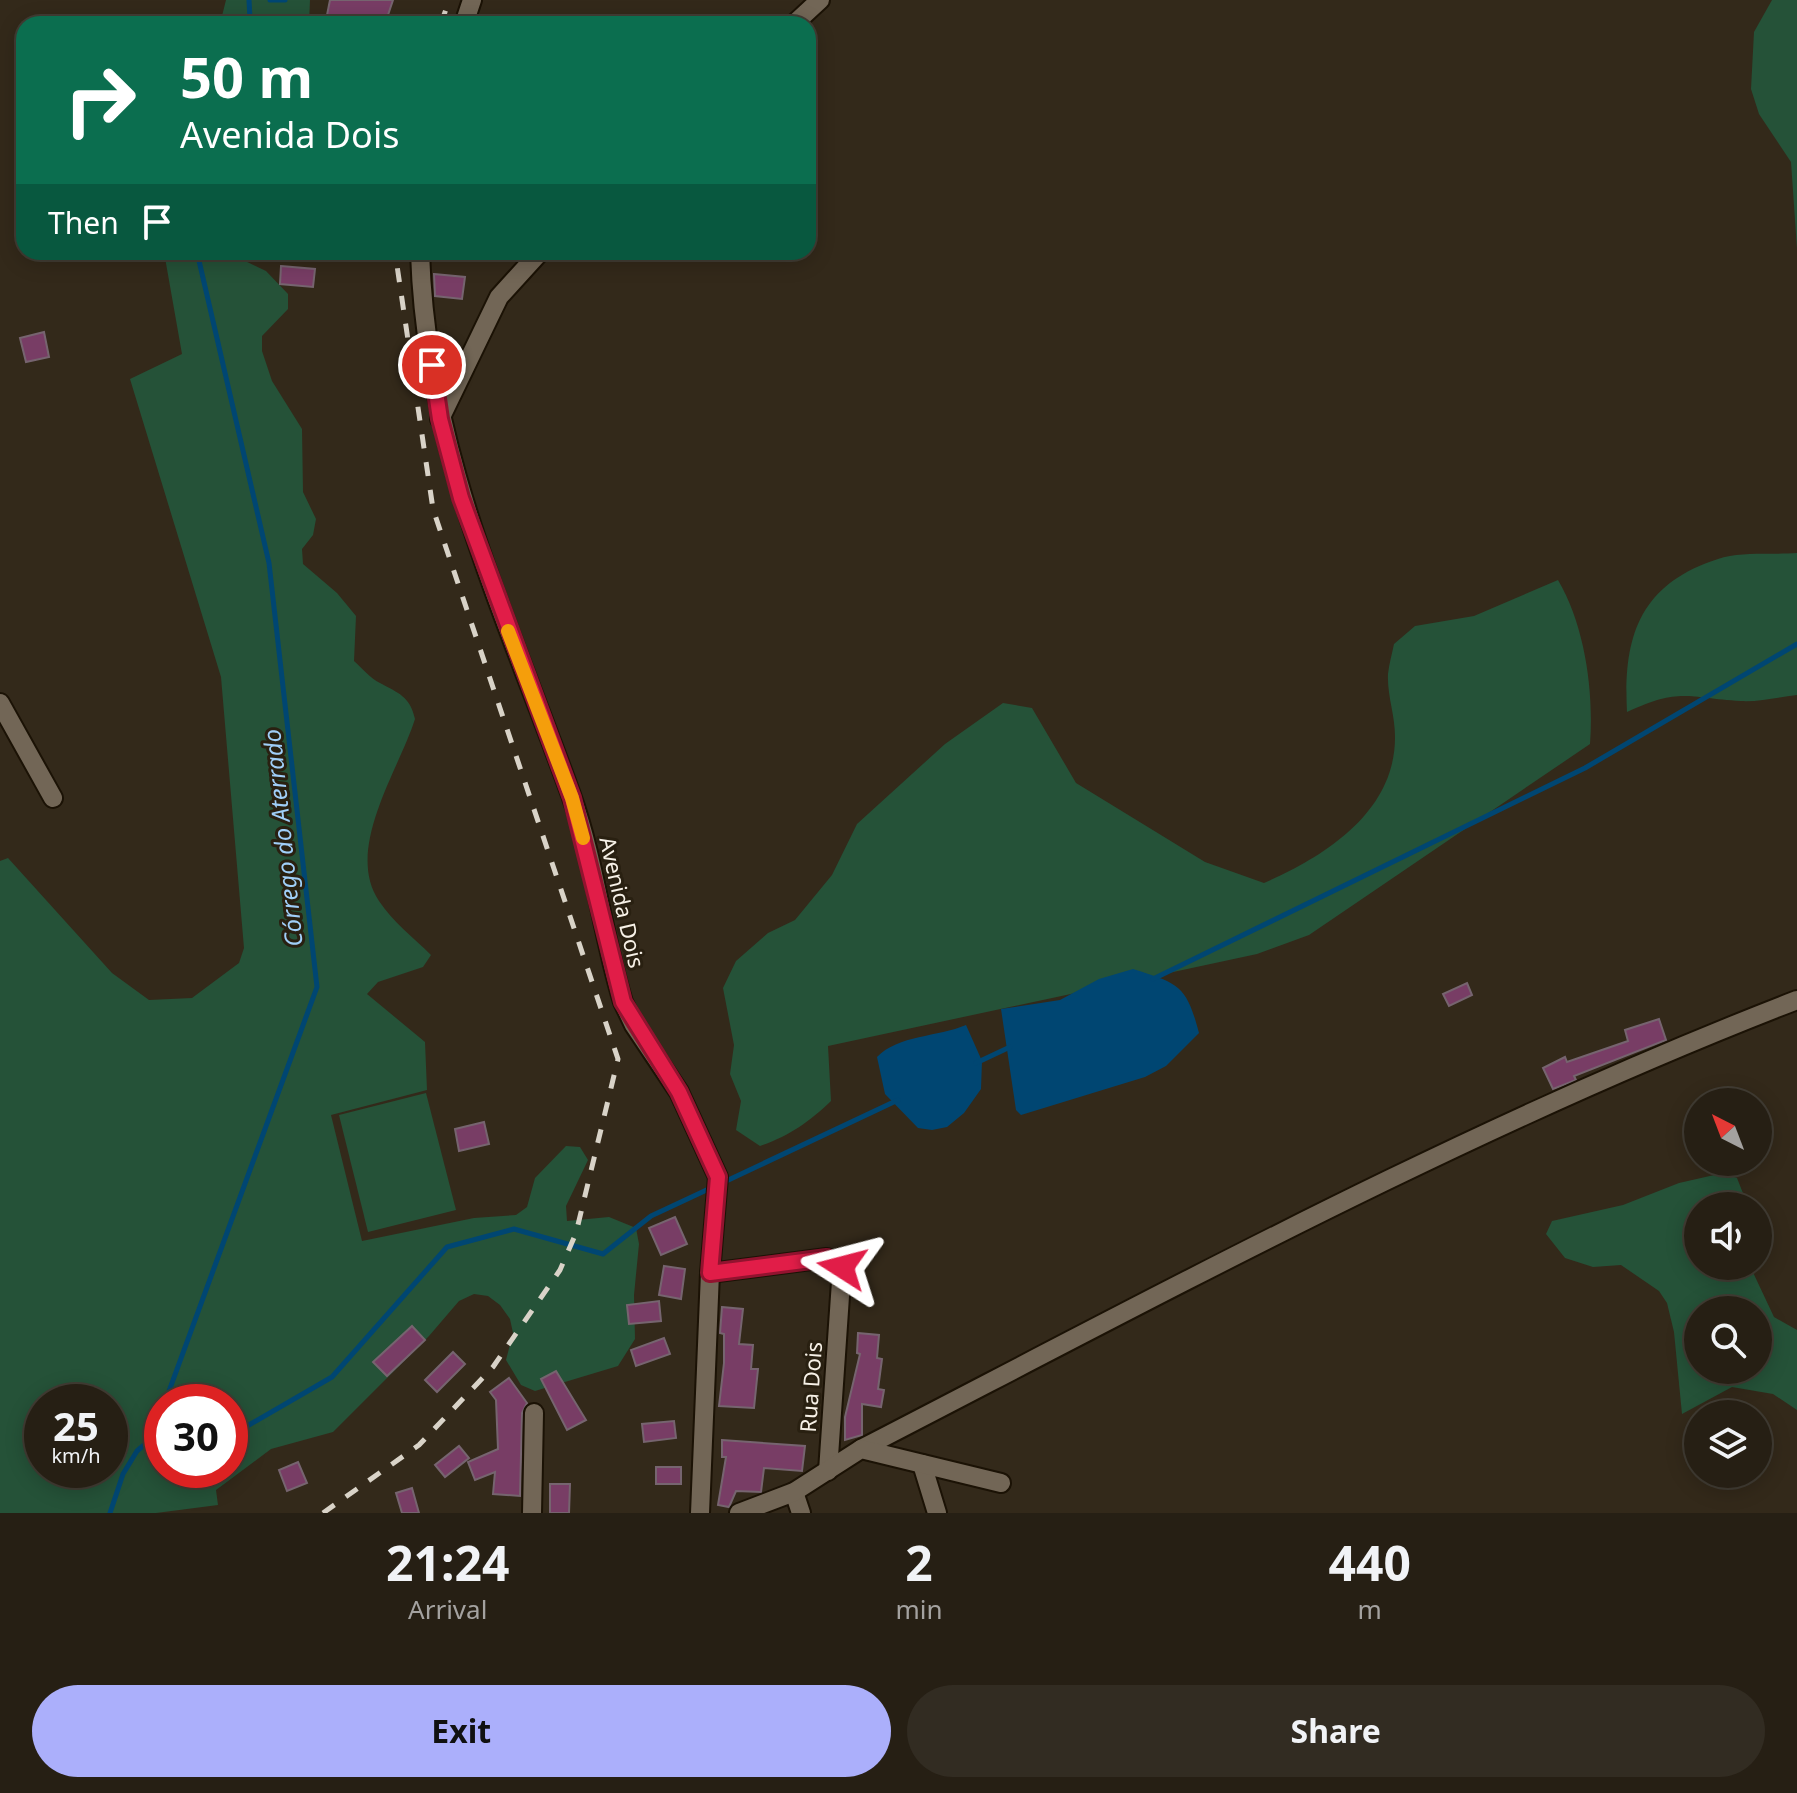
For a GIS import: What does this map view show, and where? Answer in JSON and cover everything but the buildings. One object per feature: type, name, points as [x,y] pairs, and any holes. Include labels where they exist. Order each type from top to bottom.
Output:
[{"type":"street","points":[[803,16],[820,0]]},
{"type":"street","name":"Avenida Dois","points":[[420,260],[440,419],[476,548],[572,798],[623,1002],[679,1092],[719,1182],[710,1273],[700,1513]]},
{"type":"street","points":[[440,419],[499,297],[533,260]]},
{"type":"street","points":[[0,703],[53,798]]},
{"type":"street","points":[[739,1513],[794,1492],[861,1449],[1347,1198],[1617,1072],[1797,1000]]},
{"type":"street","name":"Rua Dois","points":[[710,1273],[827,1258],[842,1267],[828,1471]]},
{"type":"street","points":[[532,1513],[534,1413]]},
{"type":"street","points":[[861,1449],[1001,1483]]},
{"type":"street","points":[[922,1464],[937,1513]]},
{"type":"street","points":[[794,1492],[801,1513]]},
{"type":"green space","points":[[226,0],[310,0],[309,16],[222,16]]},
{"type":"green space","points":[[1772,0],[1797,0],[1797,249],[1791,162],[1759,114],[1751,89],[1754,32]]},
{"type":"green space","points":[[165,260],[243,260],[266,271],[288,294],[288,309],[262,336],[262,351],[272,381],[302,429],[303,492],[316,519],[313,535],[302,549],[303,564],[337,593],[356,616],[354,661],[373,678],[402,696],[410,705],[415,719],[378,810],[368,858],[370,880],[379,901],[431,955],[423,967],[378,982],[367,994],[425,1042],[427,1090],[331,1115],[362,1241],[474,1218],[516,1215],[527,1207],[535,1178],[566,1146],[580,1147],[588,1160],[566,1206],[567,1221],[609,1217],[636,1228],[639,1244],[634,1295],[635,1339],[618,1366],[535,1391],[521,1385],[506,1360],[513,1333],[510,1319],[500,1305],[488,1296],[474,1294],[459,1301],[429,1336],[333,1432],[271,1449],[248,1466],[248,1384],[144,1384],[144,1488],[219,1488],[216,1490],[218,1505],[156,1513],[0,1513],[0,861],[8,858],[112,973],[149,1000],[192,998],[239,963],[244,948],[221,677],[130,379],[182,354]]},
{"type":"green space","points":[[1797,553],[1797,695],[1748,701],[1672,697],[1627,712],[1633,637],[1654,598],[1670,583],[1718,559],[1746,554]]},
{"type":"green space","points":[[1558,580],[1575,618],[1586,659],[1590,744],[1309,935],[1257,954],[828,1046],[831,1101],[823,1109],[789,1133],[760,1146],[736,1130],[741,1101],[730,1074],[734,1045],[723,988],[736,961],[768,933],[795,920],[832,875],[857,824],[945,744],[1003,703],[1032,708],[1076,783],[1205,862],[1264,883],[1311,859],[1353,828],[1384,787],[1392,763],[1395,736],[1388,682],[1394,644],[1415,626],[1474,616]]},
{"type":"green space","points":[[426,1093],[456,1210],[368,1232],[339,1115]]},
{"type":"green space","points":[[1710,1176],[1737,1178],[1742,1192],[1684,1192],[1684,1280],[1757,1280],[1764,1296],[1684,1296],[1684,1384],[1772,1384],[1772,1313],[1797,1330],[1797,1410],[1773,1394],[1732,1387],[1708,1400],[1684,1400],[1682,1414],[1674,1332],[1667,1303],[1659,1291],[1621,1265],[1593,1267],[1565,1258],[1546,1234],[1552,1221],[1623,1205],[1679,1183]]},
{"type":"water","points":[[1133,969],[1161,978],[1178,988],[1190,1004],[1199,1033],[1166,1066],[1145,1077],[1021,1115],[1016,1110],[1001,1009],[1060,1000],[1099,979]]},
{"type":"water","points":[[966,1025],[982,1061],[981,1089],[964,1113],[947,1127],[932,1130],[918,1128],[885,1094],[877,1057],[907,1040]]},
{"type":"waterway","name":"Córrego do Aterrado","points":[[249,0],[250,16]]},
{"type":"waterway","name":"Córrego do Aterrado","points":[[270,0],[285,0]]},
{"type":"waterway","name":"Córrego do Aterrado","points":[[172,1384],[317,987],[269,563],[199,260]]},
{"type":"waterway","points":[[1153,979],[1585,768],[1797,644]]},
{"type":"waterway","points":[[976,1063],[1010,1047]]},
{"type":"waterway","points":[[722,1183],[898,1100]]},
{"type":"waterway","points":[[248,1426],[332,1377],[447,1247],[514,1229],[603,1254],[651,1216],[713,1187]]},
{"type":"waterway","points":[[110,1513],[123,1474],[144,1445]]},
{"type":"railway","points":[[444,16],[449,0]]},
{"type":"railway","points":[[323,1513],[419,1445],[493,1367],[560,1270],[576,1233],[618,1059],[433,509],[396,260]]},
{"type":"slow traffic","points":[[508,631],[572,798],[583,838]]},
{"type":"route","points":[[432,365],[440,419],[461,498],[476,548],[572,798],[623,1002],[634,1025],[679,1092],[715,1164],[720,1188],[710,1273],[827,1258],[842,1267]]}]
